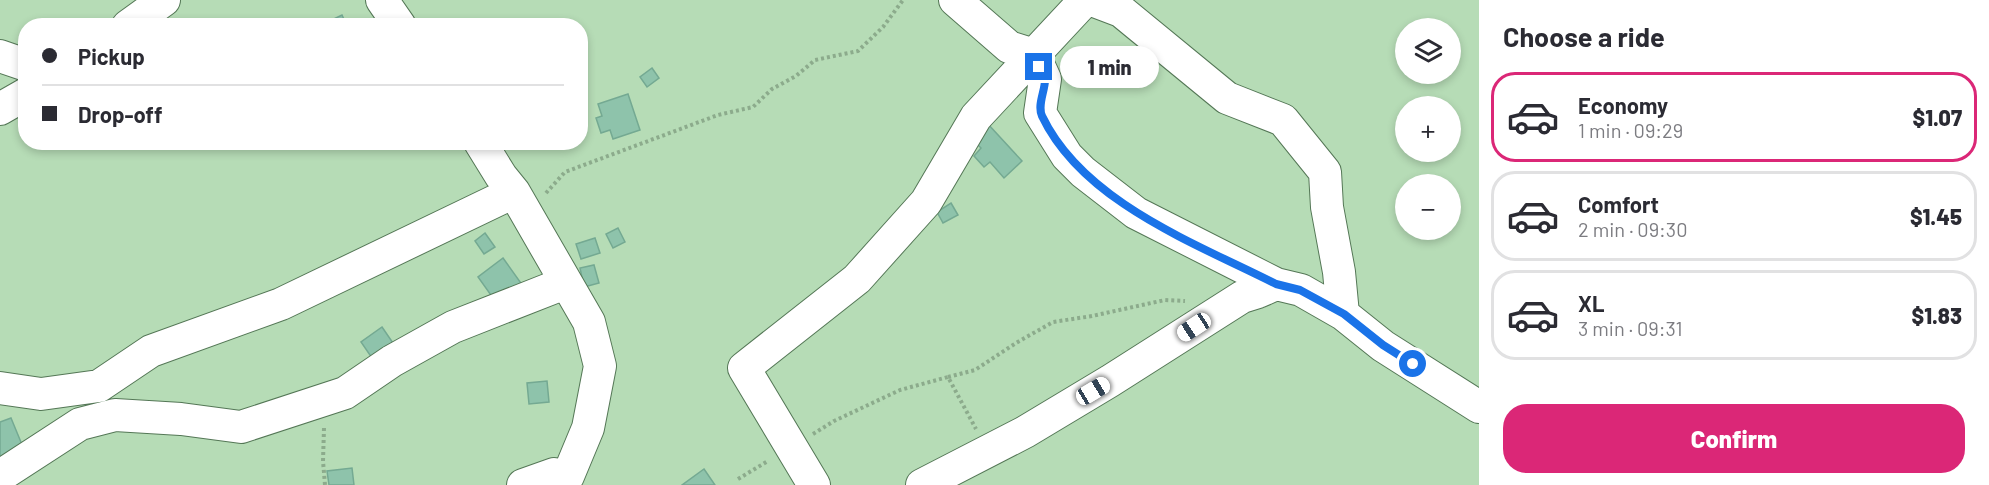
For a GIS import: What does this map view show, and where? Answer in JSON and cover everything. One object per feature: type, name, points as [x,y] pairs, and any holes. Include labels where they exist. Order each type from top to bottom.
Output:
[{"type":"street","points":[[139,18],[164,0]]},
{"type":"street","points":[[382,0],[394,18]]},
{"type":"street","points":[[955,0],[1009,47],[1034,56],[1045,78],[1040,113],[1067,156],[1083,172],[1136,213],[1276,284],[1300,290],[1344,314],[1383,345],[1479,407]]},
{"type":"street","points":[[814,485],[744,368],[857,279],[926,202],[976,117],[1085,0]]},
{"type":"street","points":[[1092,0],[1122,5],[1227,98],[1283,120],[1325,172],[1327,207],[1344,314]]},
{"type":"street","points":[[0,56],[18,62]]},
{"type":"street","points":[[0,109],[18,99]]},
{"type":"street","points":[[485,150],[514,192],[589,322],[600,366],[588,428],[568,476],[554,474],[523,485]]},
{"type":"street","points":[[0,388],[41,394],[99,386],[152,351],[280,304],[514,192]]},
{"type":"street","points":[[0,476],[80,424],[115,415],[181,419],[241,427],[345,393],[392,361],[453,327],[565,283]]},
{"type":"street","points":[[922,485],[1025,432],[1242,297],[1276,284]]},
{"type":"path","points":[[531,224],[546,191],[565,172],[718,115],[753,107],[772,89],[796,76],[815,60],[858,51],[883,27],[903,0]]},
{"type":"path","points":[[738,479],[834,422],[900,390],[975,370],[1053,322],[1165,300],[1188,301]]},
{"type":"path","points":[[948,377],[988,451]]},
{"type":"path","points":[[324,400],[323,461],[326,485]]},
{"type":"building","points":[[652,68],[659,78],[647,87],[640,77]]},
{"type":"building","points":[[628,94],[640,130],[613,139],[610,130],[601,133],[596,118],[602,116],[598,104]]},
{"type":"building","points":[[987,123],[1022,161],[1004,178],[990,162],[984,167],[974,156],[981,148],[971,138]]},
{"type":"building","points":[[951,203],[958,215],[943,223],[937,212]]},
{"type":"building","points":[[618,228],[625,242],[613,248],[606,234]]},
{"type":"building","points":[[485,233],[495,247],[484,254],[475,241]]},
{"type":"building","points":[[595,238],[600,253],[581,259],[576,244]]},
{"type":"building","points":[[503,258],[523,286],[498,305],[478,277]]},
{"type":"building","points":[[594,265],[599,283],[584,287],[580,268]]},
{"type":"building","points":[[382,327],[393,343],[372,358],[361,342]]},
{"type":"building","points":[[547,381],[549,402],[529,404],[527,383]]},
{"type":"building","points":[[11,418],[23,447],[0,457],[0,422]]},
{"type":"building","points":[[352,468],[354,485],[329,485],[327,471]]},
{"type":"building","points":[[704,469],[715,485],[682,485]]},
{"type":"route","points":[[1039,67],[1045,78],[1040,113],[1067,156],[1083,172],[1136,213],[1276,284],[1300,290],[1316,298],[1344,314],[1383,345],[1413,364]]}]
